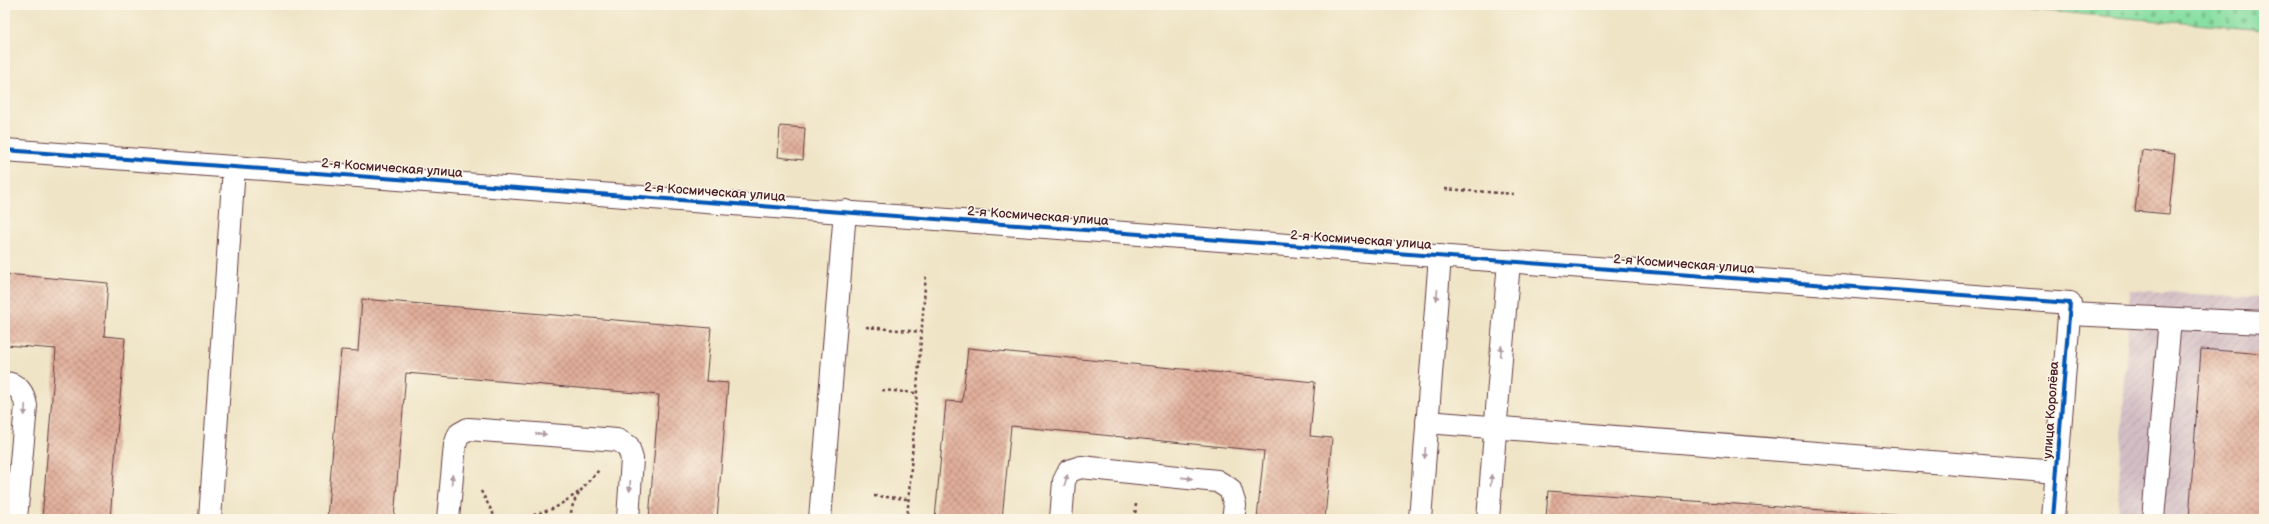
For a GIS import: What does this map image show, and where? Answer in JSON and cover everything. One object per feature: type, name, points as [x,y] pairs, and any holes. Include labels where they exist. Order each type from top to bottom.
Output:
[{"type":"street","name":"2-я Космическая улица","points":[[5,150],[1508,261],[2170,319],[2264,323]]},
{"type":"street","points":[[210,519],[234,167]]},
{"type":"street","points":[[820,519],[845,211]]},
{"type":"street","points":[[1420,519],[1440,256]]},
{"type":"street","points":[[1488,519],[1508,261]]},
{"type":"street","name":"улица Королёва","points":[[2054,519],[2069,309]]},
{"type":"street","points":[[2153,519],[2170,319]]},
{"type":"street","points":[[5,383],[17,387],[24,396],[26,406],[16,519]]},
{"type":"street","points":[[1427,422],[2057,472]]},
{"type":"street","points":[[448,519],[455,445],[459,434],[468,429],[617,440],[628,446],[632,459],[628,519]]},
{"type":"street","points":[[1061,519],[1064,481],[1069,471],[1081,467],[1217,481],[1230,489],[1235,505],[1233,519]]},
{"type":"path","points":[[1445,189],[1514,194]]},
{"type":"path","points":[[907,519],[926,274]]},
{"type":"path","points":[[835,325],[921,332]]},
{"type":"path","points":[[882,390],[916,393]]},
{"type":"path","points":[[522,519],[555,508],[579,492],[600,469],[628,446]]},
{"type":"path","points":[[571,519],[571,514],[579,492]]},
{"type":"path","points":[[874,496],[908,499]]},
{"type":"shaded area","points":[[2130,290],[2264,298],[2264,519],[2117,519]]},
{"type":"green space","points":[[1978,5],[2264,5],[2264,30]]},
{"type":"building","points":[[780,126],[805,128],[803,160],[778,157]]},
{"type":"building","points":[[2142,150],[2175,154],[2169,214],[2135,211]]},
{"type":"building","points":[[5,274],[108,283],[104,336],[125,338],[110,519],[42,519],[56,349],[5,345]]},
{"type":"building","points":[[362,299],[711,328],[706,381],[728,383],[717,519],[649,519],[659,395],[406,373],[394,519],[327,519],[341,350],[358,351]]},
{"type":"building","points":[[968,348],[1315,382],[1310,436],[1332,438],[1325,519],[1257,519],[1264,451],[1011,426],[1002,519],[935,519],[946,401],[962,402]]},
{"type":"building","points":[[2201,349],[2264,354],[2264,519],[2189,519]]},
{"type":"building","points":[[1548,491],[1938,518],[1938,519],[1546,519]]},
{"type":"cycle path","points":[[5,150],[2070,303],[2053,519]]}]
